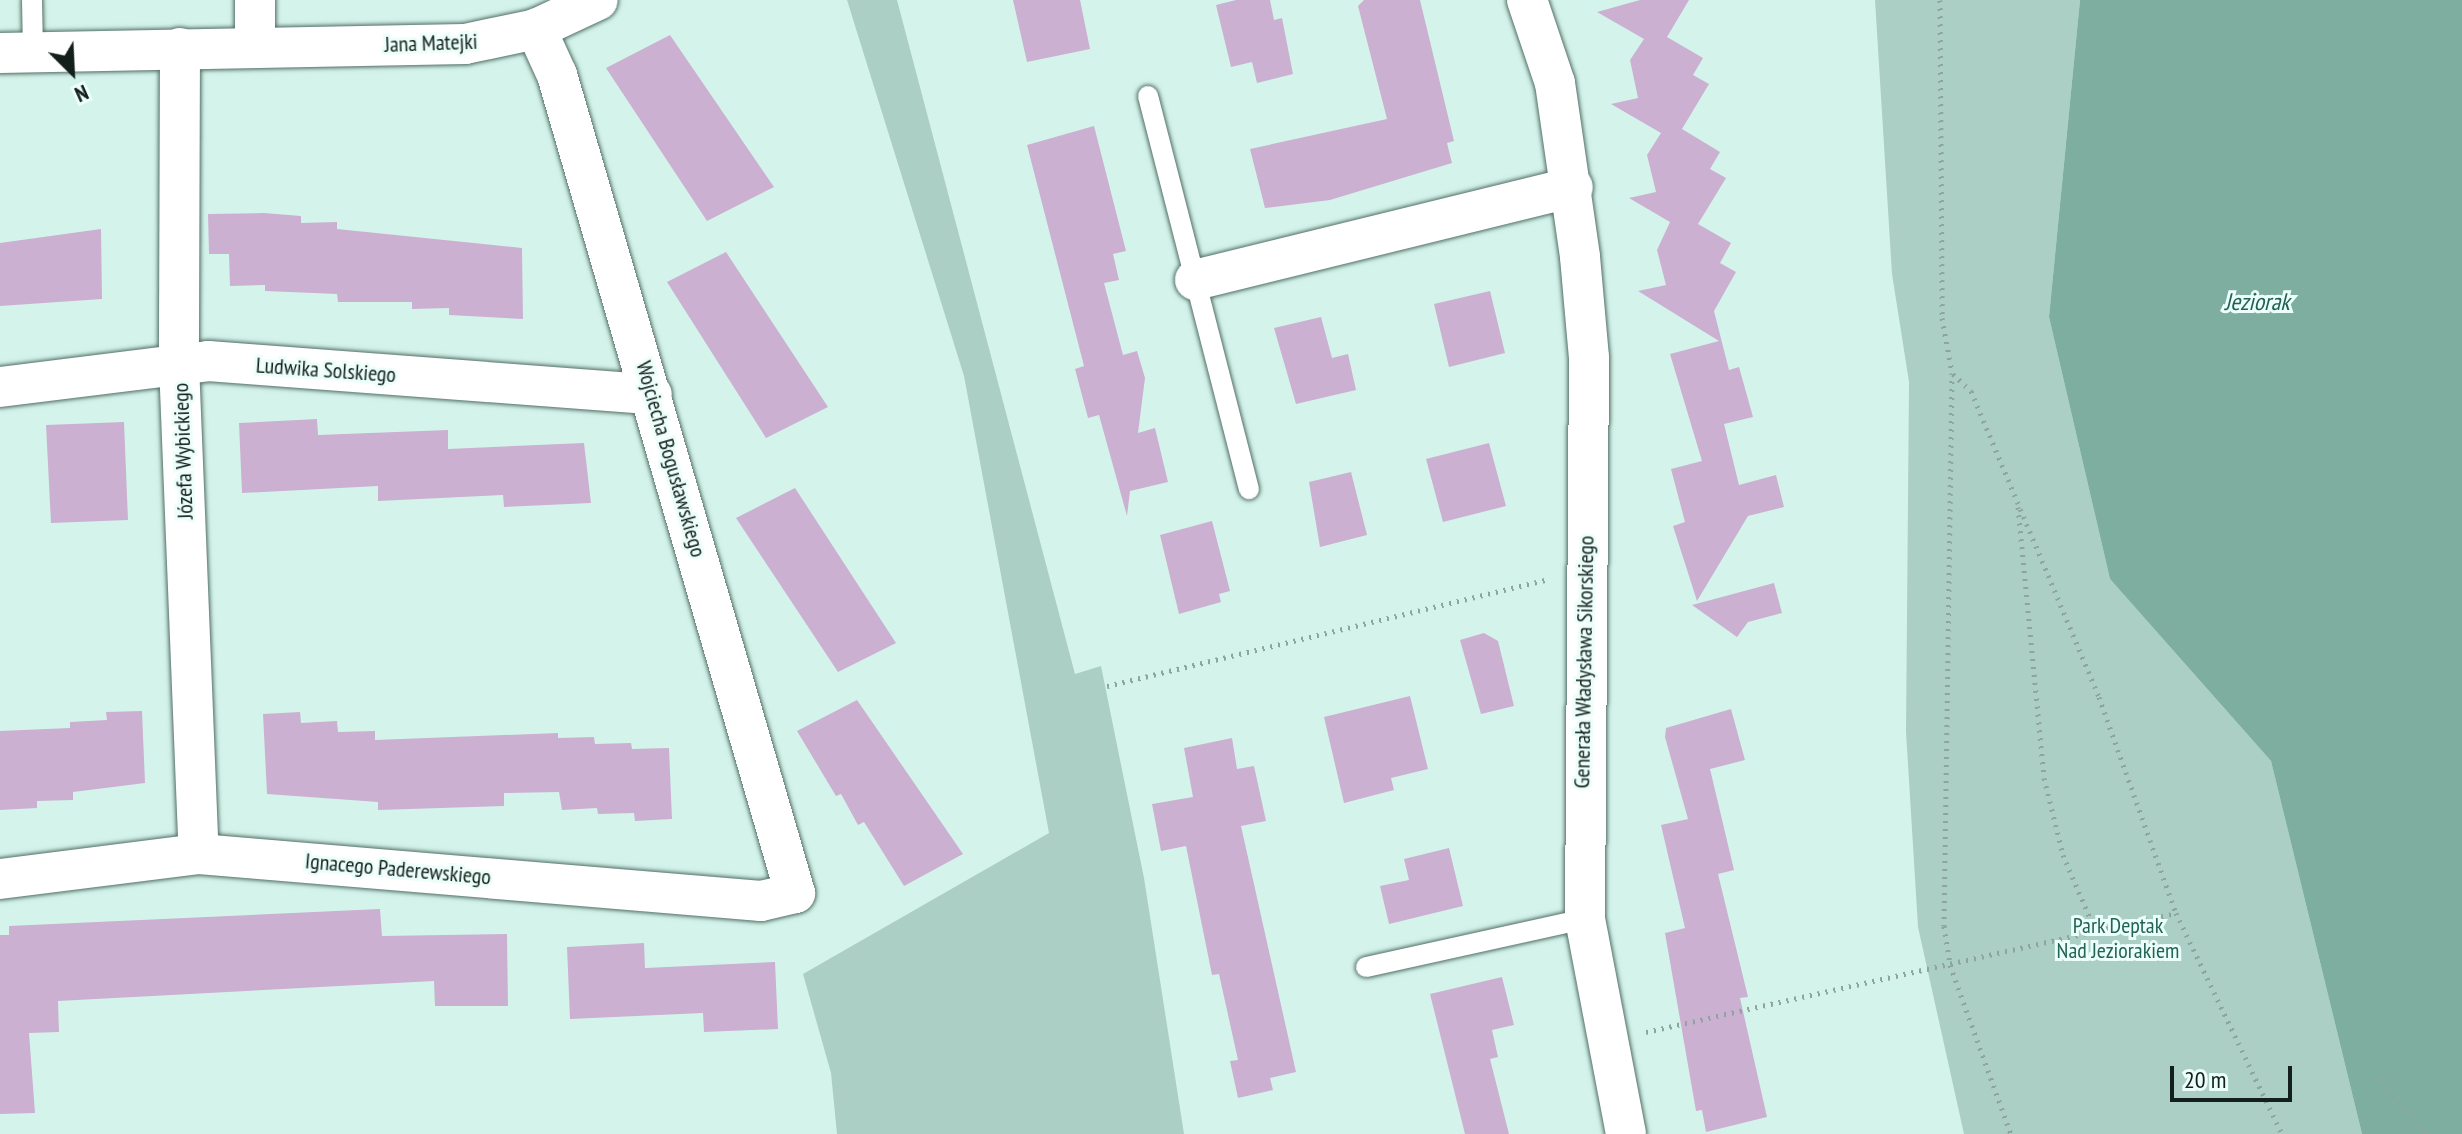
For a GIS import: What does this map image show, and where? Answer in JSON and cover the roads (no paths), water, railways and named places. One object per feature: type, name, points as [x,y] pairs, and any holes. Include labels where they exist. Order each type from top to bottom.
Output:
[{"type":"street","points":[[255,0],[255,47]]},
{"type":"street","name":"Jana Matejki","points":[[17,53],[465,44],[536,29],[598,0]]},
{"type":"street","name":"Generała Władysława Sikorskiego","points":[[1527,0],[1555,83],[1573,187],[1589,357],[1584,577],[1585,919],[1626,1134]]},
{"type":"street","name":"Wojciecha Bogusławskiego","points":[[536,29],[557,75],[795,893]]},
{"type":"street","name":"Józefa Wybickiego","points":[[180,48],[179,364],[199,854]]},
{"type":"street","points":[[1195,280],[1573,187]]},
{"type":"street","name":"Ludwika Solskiego","points":[[0,387],[179,364],[652,394]]},
{"type":"street","name":"Ignacego Paderewskiego","points":[[0,879],[199,854],[761,901],[795,893]]},
{"type":"lane","points":[[17,53],[32,0]]},
{"type":"lane","points":[[1148,96],[1249,489]]},
{"type":"lane","points":[[1366,967],[1585,919]]},
{"type":"water","name":"Jeziorak","points":[[2080,0],[2462,0],[2462,1134],[2362,1134],[2271,761],[2110,579],[2049,317]]},
{"type":"park label","name":"Park Deptak Nad Jeziorakiem","points":[[2118,938]]}]
